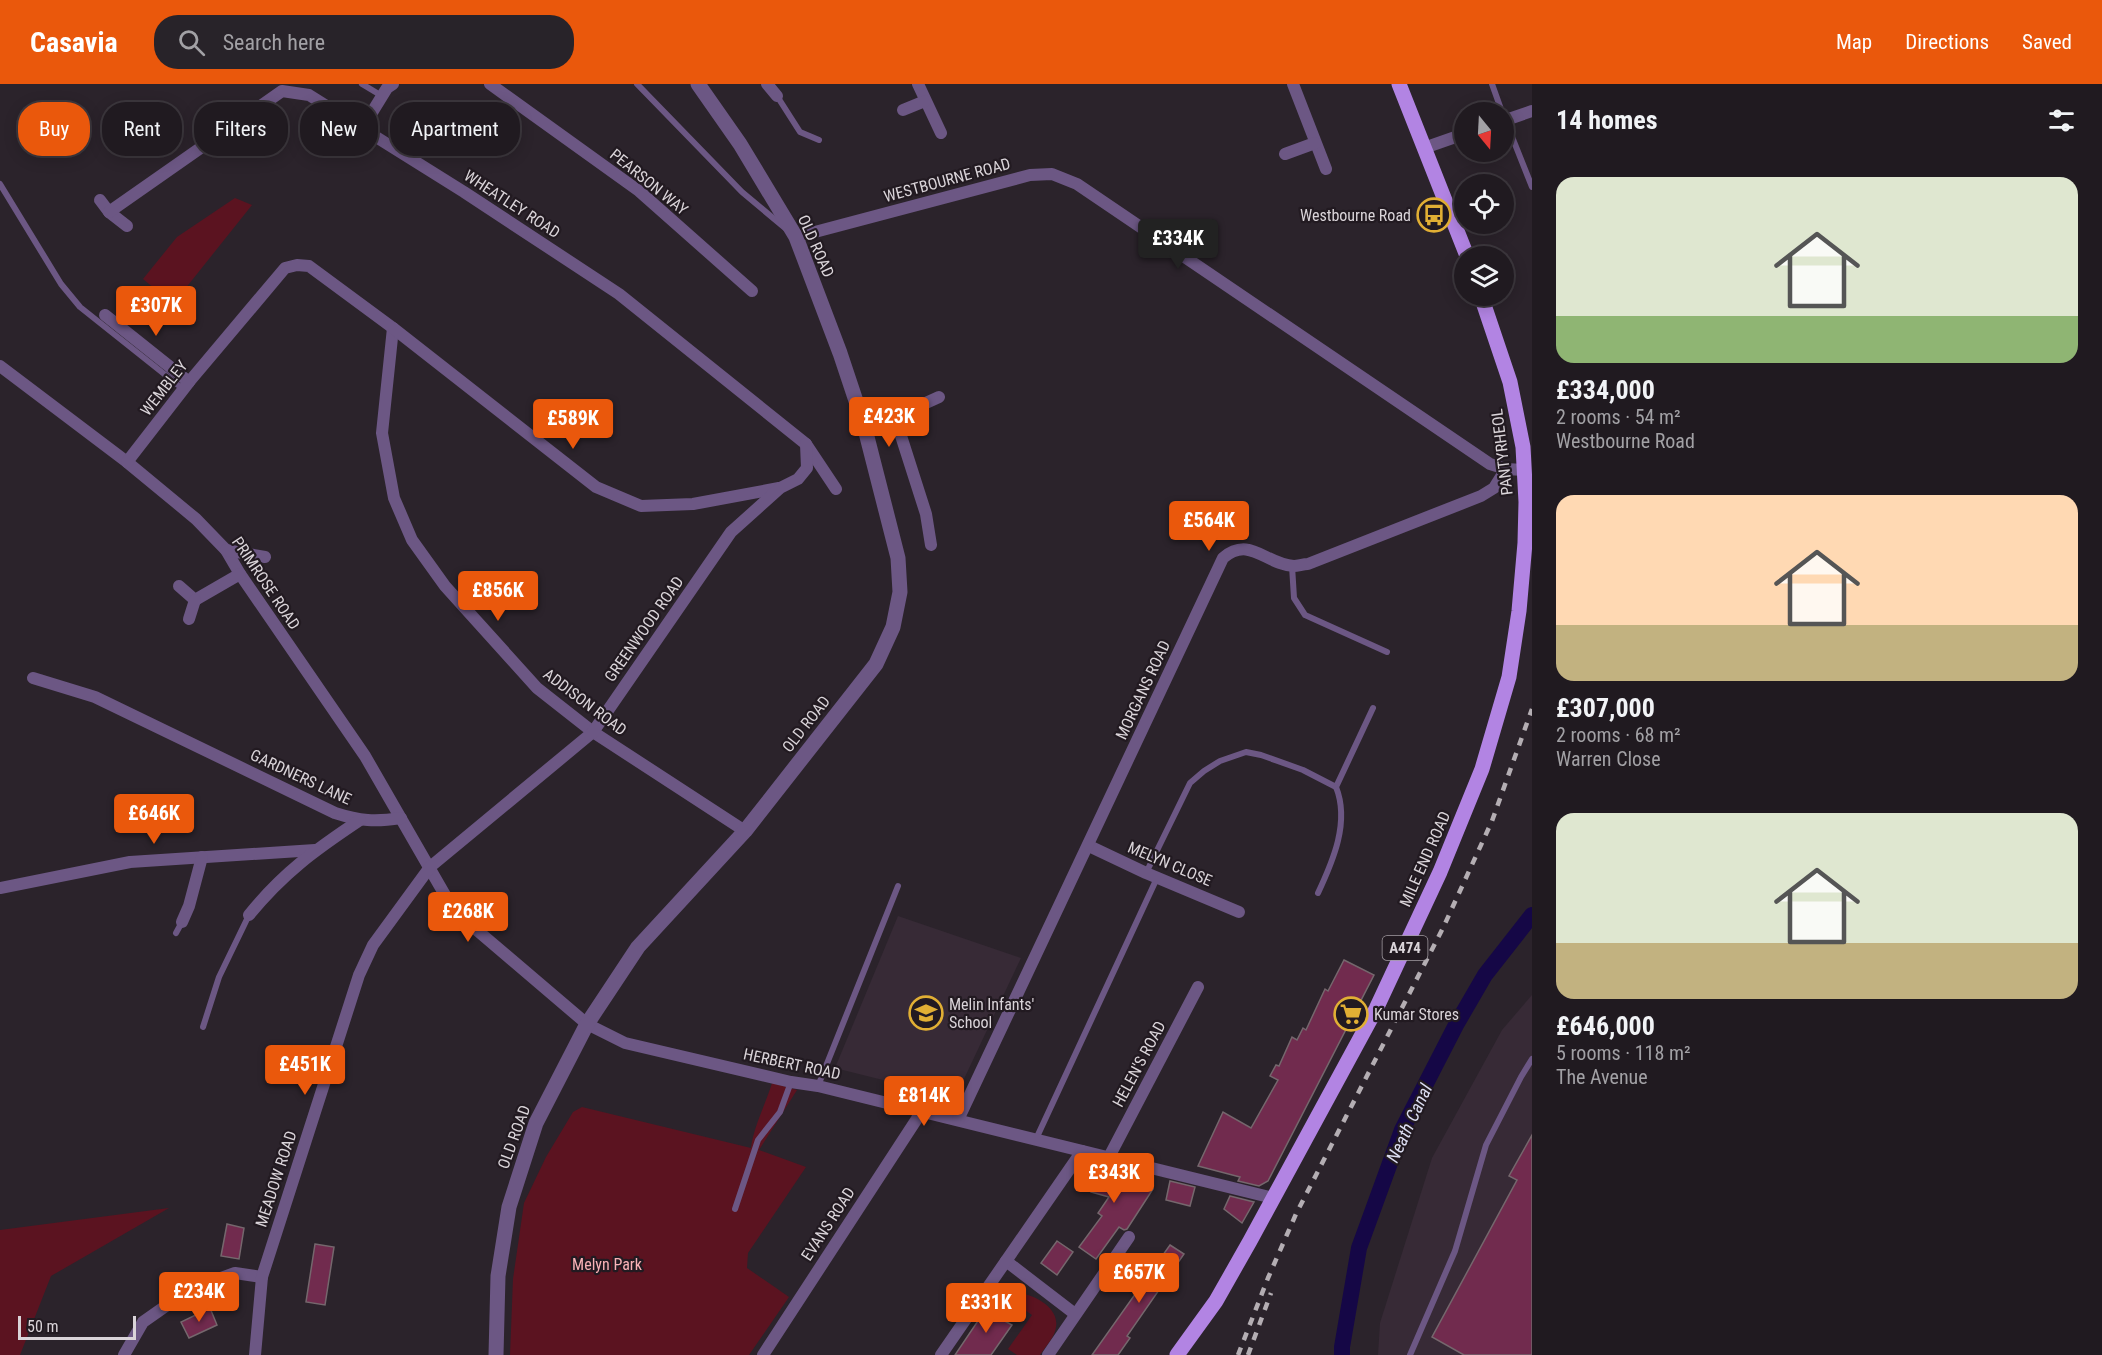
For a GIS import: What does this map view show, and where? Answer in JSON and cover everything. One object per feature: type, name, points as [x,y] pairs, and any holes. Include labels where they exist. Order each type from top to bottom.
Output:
[{"type":"main road","points":[[1399,84],[1463,246]]},
{"type":"main road","name":"PANTYRHEOL","points":[[1484,306],[1510,382],[1522,447],[1526,502]]},
{"type":"main road","name":"MILE END ROAD","points":[[1177,1355],[1216,1301],[1376,1009],[1440,872],[1482,769],[1509,677],[1519,612],[1526,502]]},
{"type":"street","points":[[378,103],[387,88],[393,84]]},
{"type":"street","name":"PEARSON WAY","points":[[490,84],[639,191],[752,291]]},
{"type":"street","name":"OLD ROAD","points":[[496,1355],[498,1276],[509,1208],[536,1123],[587,1024],[638,947],[745,831],[876,664],[893,627],[900,592],[898,558],[864,425],[840,353],[796,237],[740,144],[698,84]]},
{"type":"street","points":[[767,84],[777,96]]},
{"type":"street","points":[[918,84],[940,133]]},
{"type":"street","points":[[1293,84],[1326,169]]},
{"type":"street","name":"WHEATLEY ROAD","points":[[109,212],[279,88],[309,95],[321,102]]},
{"type":"street","points":[[903,110],[924,101]]},
{"type":"street","points":[[1514,115],[1532,111]]},
{"type":"street","name":"WHEATLEY ROAD","points":[[378,137],[619,294],[806,444],[836,489]]},
{"type":"street","points":[[1424,148],[1454,138]]},
{"type":"street","points":[[1285,154],[1315,143]]},
{"type":"street","name":"WESTBOURNE ROAD","points":[[796,237],[1030,175],[1052,174],[1077,184],[1490,464],[1506,469],[1524,470]]},
{"type":"street","points":[[100,200],[109,212],[127,226]]},
{"type":"street","name":"WEMBLEY","points":[[127,462],[186,386],[285,268],[297,265],[309,266],[393,328],[596,487],[641,506],[693,504],[780,488]]},
{"type":"street","points":[[105,315],[186,386]]},
{"type":"street","name":"ADDISON ROAD","points":[[393,328],[382,433],[394,498],[412,540],[445,586],[537,688],[593,732],[745,831]]},
{"type":"street","name":"PRIMROSE ROAD","points":[[0,366],[127,462],[196,519],[226,550],[240,574],[365,756],[401,818]]},
{"type":"street","points":[[864,425],[895,417],[939,397]]},
{"type":"street","points":[[895,417],[927,514],[931,545]]},
{"type":"street","name":"GREENWOOD ROAD","points":[[430,867],[593,732],[731,532],[780,488],[798,479],[807,468],[806,444]]},
{"type":"street","points":[[1292,566],[1308,564],[1481,496],[1494,488],[1506,469]]},
{"type":"street","name":"MORGANS ROAD","points":[[958,1120],[1223,558],[1232,550],[1243,548],[1292,566]]},
{"type":"street","points":[[226,550],[265,556]]},
{"type":"street","points":[[189,619],[195,600],[240,574]]},
{"type":"street","points":[[179,586],[195,600]]},
{"type":"street","name":"GARDNERS LANE","points":[[33,678],[95,697],[335,813],[360,820],[379,821],[401,818]]},
{"type":"street","points":[[401,818],[449,902],[472,926],[587,1024]]},
{"type":"street","points":[[249,915],[272,888],[315,849],[360,820]]},
{"type":"street","name":"MELYN CLOSE","points":[[1089,846],[1239,912]]},
{"type":"street","points":[[0,888],[130,862],[315,849]]},
{"type":"street","points":[[179,928],[189,906],[202,857]]},
{"type":"street","name":"MEADOW ROAD","points":[[255,1355],[262,1277],[359,975],[374,945],[430,867]]},
{"type":"street","name":"HELEN'S ROAD","points":[[1108,1157],[1198,987]]},
{"type":"street","name":"HERBERT ROAD","points":[[587,1024],[625,1043],[791,1082],[818,1086],[1273,1198]]},
{"type":"street","name":"EVANS ROAD","points":[[763,1355],[922,1111]]},
{"type":"street","points":[[941,1355],[1082,1150]]},
{"type":"street","points":[[1048,1355],[1129,1237]]},
{"type":"street","points":[[1006,1261],[1075,1314]]},
{"type":"street","points":[[124,1355],[143,1322],[190,1289],[235,1273],[262,1277]]},
{"type":"lane","points":[[362,84],[382,96]]},
{"type":"lane","points":[[637,84],[742,192],[796,237]]},
{"type":"lane","points":[[1491,84],[1498,102]]},
{"type":"lane","points":[[777,96],[800,132],[819,140]]},
{"type":"lane","points":[[1514,144],[1532,187]]},
{"type":"lane","points":[[0,184],[61,284],[80,307],[186,386]]},
{"type":"lane","points":[[1292,566],[1294,598],[1305,615],[1387,652]]},
{"type":"lane","points":[[1336,787],[1373,708]]},
{"type":"lane","points":[[1036,1139],[1190,783],[1220,760],[1246,752],[1303,770],[1336,787],[1341,801],[1335,855],[1318,893]]},
{"type":"lane","points":[[818,1086],[898,886]]},
{"type":"lane","points":[[203,1027],[219,977],[249,915]]},
{"type":"lane","points":[[1410,1355],[1455,1251],[1486,1144],[1532,1059]]},
{"type":"lane","points":[[735,1209],[758,1140],[780,1112],[791,1082]]},
{"type":"shaded area","name":"Melin Infants' School","points":[[898,916],[1021,958],[955,1098],[835,1068]]},
{"type":"shaded area","points":[[1532,995],[1532,1355],[1378,1355],[1380,1323],[1432,1158],[1502,1030]]},
{"type":"green space","points":[[235,198],[252,205],[173,304],[143,279],[177,237]]},
{"type":"green space","name":"Melyn Park","points":[[772,1083],[797,1090],[759,1150],[806,1167],[748,1253],[747,1268],[789,1297],[749,1355],[510,1355],[513,1279],[524,1203],[546,1157],[573,1112],[582,1107],[751,1148]]},
{"type":"green space","points":[[169,1208],[51,1276],[20,1355],[0,1355],[0,1230]]},
{"type":"green space","points":[[1008,1291],[1032,1296],[1053,1312],[1056,1319],[1055,1331],[1040,1355],[1017,1355],[1008,1349],[1032,1315],[1000,1293]]},
{"type":"building","points":[[1344,960],[1374,975],[1268,1181],[1259,1186],[1238,1181],[1240,1177],[1198,1166],[1223,1112],[1251,1128],[1278,1080],[1270,1076],[1276,1065],[1279,1066],[1292,1037],[1297,1040],[1303,1028],[1306,1030],[1325,989],[1328,991]]},
{"type":"building","points":[[1532,1135],[1532,1355],[1464,1355],[1432,1337],[1517,1180],[1509,1176]]},
{"type":"building","points":[[1091,1162],[1125,1170],[1153,1189],[1127,1229],[1119,1227],[1096,1259],[1079,1247],[1102,1216],[1098,1213],[1109,1197],[1091,1192],[1094,1183],[1086,1182]]},
{"type":"building","points":[[1170,1181],[1195,1187],[1190,1206],[1166,1200]]},
{"type":"building","points":[[1230,1196],[1254,1202],[1242,1223],[1224,1209]]},
{"type":"building","points":[[227,1224],[244,1228],[239,1259],[221,1256]]},
{"type":"building","points":[[1057,1241],[1073,1252],[1057,1275],[1041,1263]]},
{"type":"building","points":[[315,1244],[334,1247],[325,1305],[306,1302]]},
{"type":"building","points":[[1170,1245],[1184,1254],[1127,1336],[1130,1338],[1118,1355],[1092,1355]]},
{"type":"building","points":[[990,1303],[1005,1313],[1001,1319],[1012,1325],[991,1355],[955,1355]]},
{"type":"building","points":[[210,1308],[217,1325],[189,1338],[181,1322]]},
{"type":"waterway","name":"Neath Canal","points":[[1342,1355],[1359,1248],[1402,1130],[1456,1025],[1485,975],[1532,915]]},
{"type":"railway","points":[[1238,1355],[1296,1214],[1443,928],[1492,821],[1532,709]]},
{"type":"railway","points":[[1248,1355],[1271,1293]]},
{"type":"place","name":"Westbourne Road","points":[[1434,215]]},
{"type":"place","name":"Melin Infants' School","points":[[926,1013]]},
{"type":"place","name":"Kumar Stores","points":[[1351,1014]]}]
